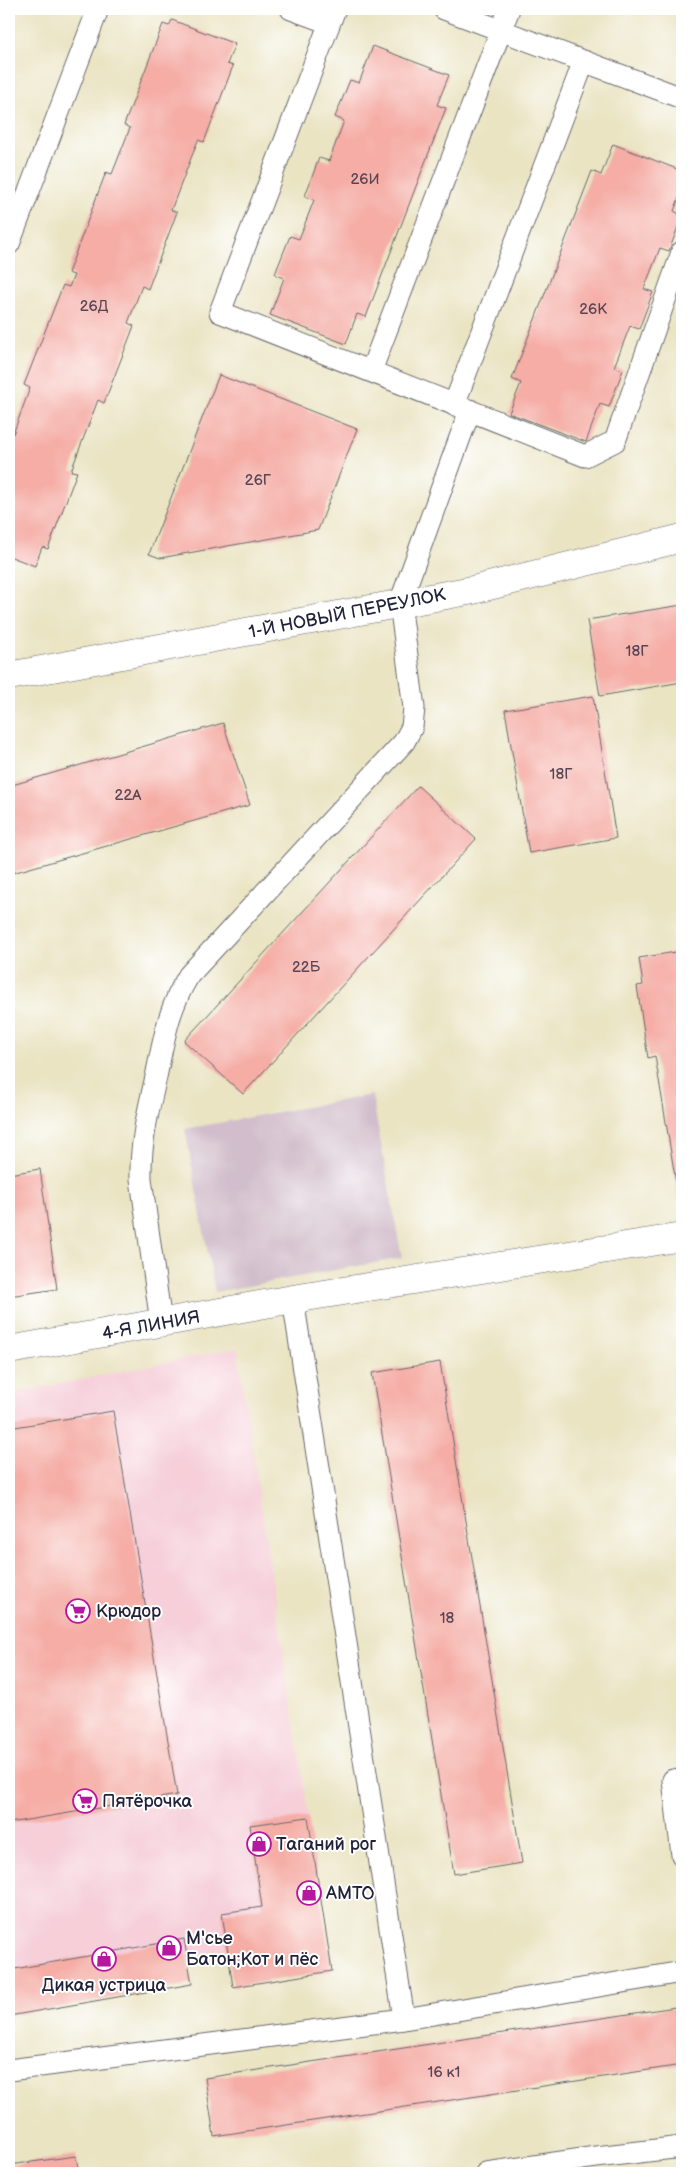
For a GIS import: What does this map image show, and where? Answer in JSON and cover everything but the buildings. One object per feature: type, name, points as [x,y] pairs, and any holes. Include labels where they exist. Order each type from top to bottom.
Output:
[{"type":"street","name":"1-Й НОВЫЙ ПЕРЕУЛОК","points":[[9,676],[473,590],[682,538]]},
{"type":"street","name":"4-Я ЛИНИЯ","points":[[9,1350],[293,1300],[682,1237]]},
{"type":"lane","points":[[9,244],[98,9]]},
{"type":"lane","points":[[291,9],[332,16],[220,312],[585,456],[615,441],[682,252]]},
{"type":"lane","points":[[444,9],[682,98]]},
{"type":"lane","points":[[370,371],[509,9]]},
{"type":"lane","points":[[161,1323],[142,1179],[141,1155],[144,1131],[169,1017],[177,995],[189,975],[404,742],[412,726],[414,708],[400,603],[462,408],[584,62]]},
{"type":"lane","points":[[293,1300],[404,2019]]},
{"type":"lane","points":[[682,1779],[672,1780],[682,1855]]},
{"type":"lane","points":[[9,2070],[404,2019],[682,1972]]},
{"type":"lane","points":[[486,2173],[597,2165],[682,2148]]},
{"type":"shaded area","points":[[372,1095],[402,1258],[215,1292],[185,1129]]},
{"type":"shaded area","points":[[237,1348],[326,1933],[9,1984],[9,1394]]},
{"type":"place","name":"Крюдор","points":[[78,1611]]},
{"type":"place","name":"Пятёрочка","points":[[85,1801]]},
{"type":"place","name":"Таганий рог","points":[[259,1844]]},
{"type":"place","name":"АМТО","points":[[309,1893]]},
{"type":"place","name":"М'сье Батон;Кот и пёс","points":[[169,1948]]},
{"type":"place","name":"Дикая устрица","points":[[104,1959]]}]
